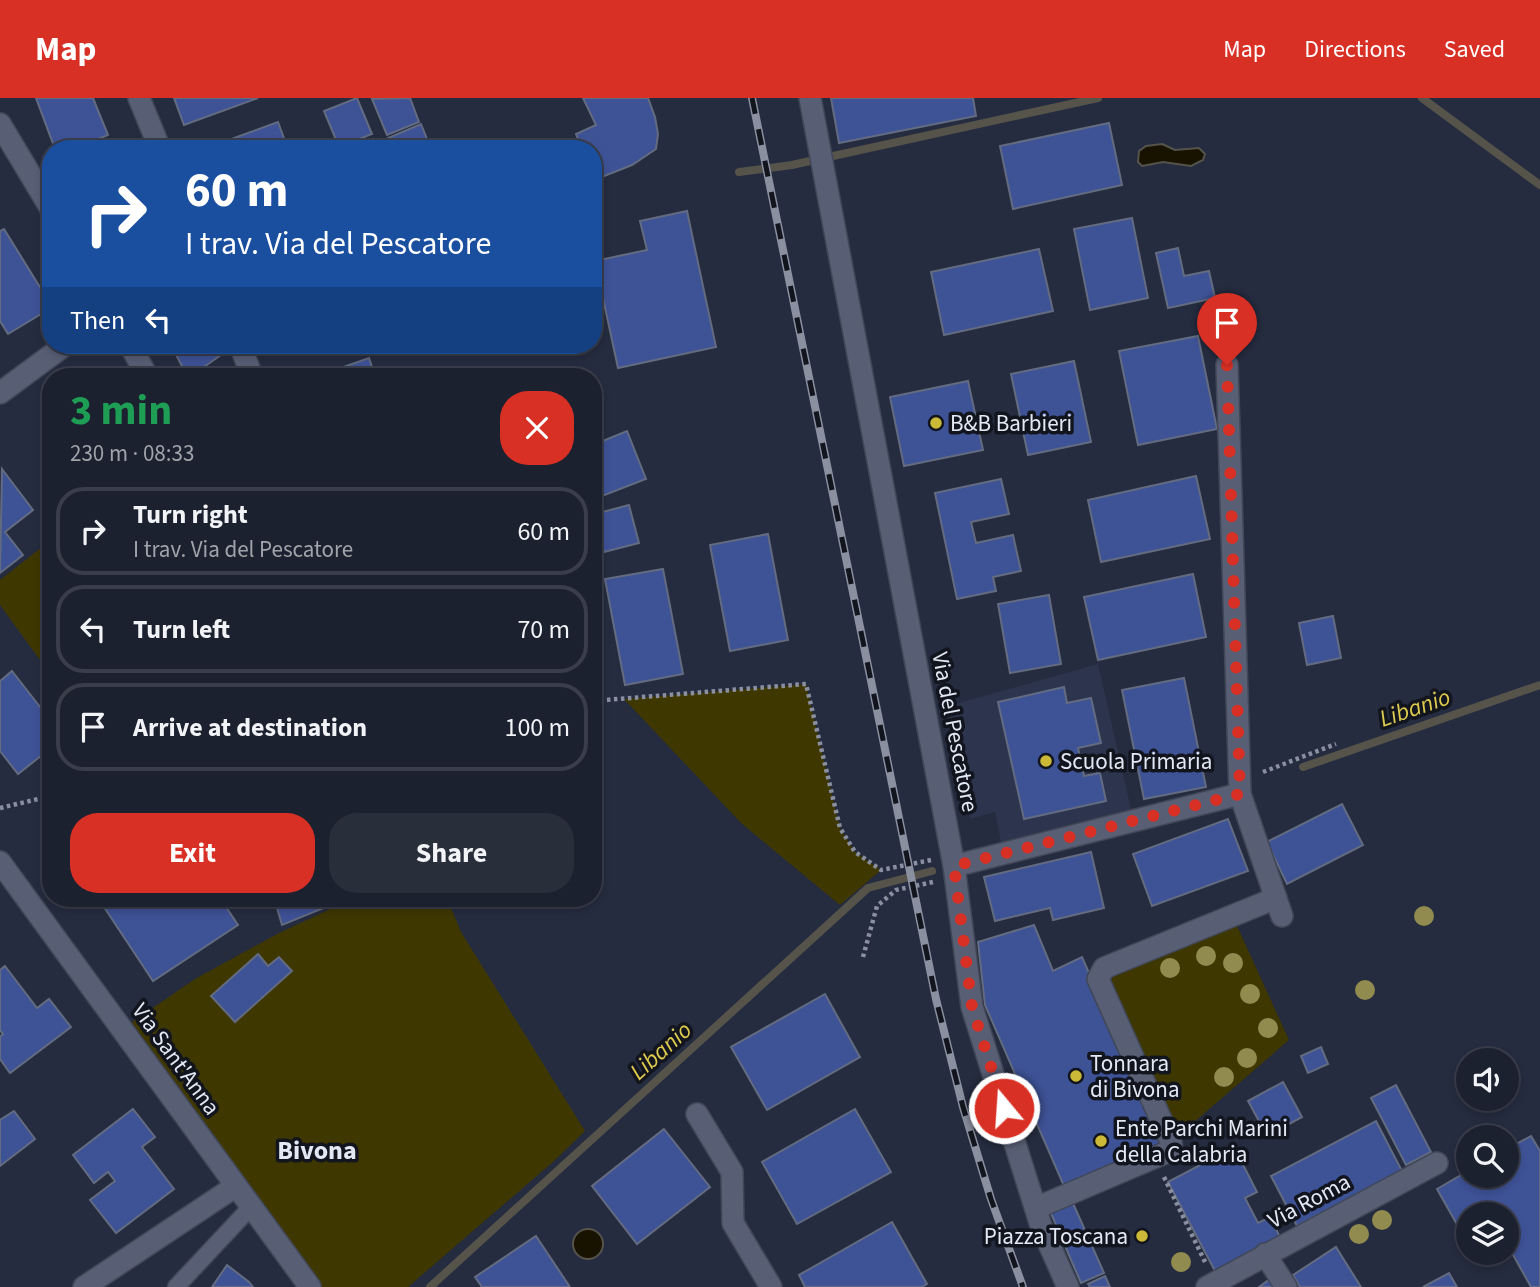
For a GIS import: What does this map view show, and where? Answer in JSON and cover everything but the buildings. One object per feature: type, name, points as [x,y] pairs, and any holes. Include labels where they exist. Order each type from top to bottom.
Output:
[{"type":"street","points":[[139,98],[156,140]]},
{"type":"street","name":"Via del Pescatore","points":[[810,98],[953,866],[972,1007],[1036,1208],[1068,1287]]},
{"type":"street","points":[[0,124],[42,194]]},
{"type":"street","points":[[0,393],[53,354]]},
{"type":"street","points":[[1036,1208],[1171,1150],[1171,1142],[1098,979],[1104,968],[1279,907],[1240,788],[1227,365]]},
{"type":"street","points":[[953,866],[1240,788]]},
{"type":"street","name":"Via Sant'Anna","points":[[0,862],[310,1287]]},
{"type":"street","points":[[697,1114],[732,1172],[733,1223],[771,1287]]},
{"type":"street","name":"Via Roma","points":[[1214,1285],[1265,1254],[1437,1163]]},
{"type":"street","points":[[84,1287],[236,1186]]},
{"type":"street","points":[[1265,1254],[1286,1287]]},
{"type":"lane","points":[[176,1287],[251,1207]]},
{"type":"path","points":[[602,700],[806,684],[840,828],[855,852],[881,870],[953,866]]},
{"type":"path","points":[[1240,788],[1336,744]]},
{"type":"path","points":[[0,808],[42,798]]},
{"type":"path","points":[[863,957],[877,906],[895,890],[953,866]]},
{"type":"path","points":[[1160,1170],[1214,1285]]},
{"type":"shaded area","points":[[1162,144],[1175,150],[1199,148],[1205,154],[1203,160],[1191,166],[1163,162],[1142,166],[1138,162],[1139,151],[1146,146]]},
{"type":"shaded area","points":[[42,547],[42,663],[0,605],[0,580]]},
{"type":"shaded area","points":[[1098,664],[1131,809],[1001,842],[995,812],[970,819],[948,706]]},
{"type":"shaded area","points":[[806,684],[840,828],[855,852],[881,870],[840,905],[741,823],[624,699]]},
{"type":"shaded area","points":[[335,907],[451,907],[461,932],[585,1131],[408,1287],[309,1287],[122,1029],[195,979],[279,933]]},
{"type":"shaded area","points":[[1232,915],[1289,1040],[1171,1142],[1104,968]]},
{"type":"shaded area","points":[[588,1229],[594,1230],[602,1238],[602,1250],[594,1258],[588,1259],[582,1258],[574,1250],[573,1244],[574,1238],[582,1230]]},
{"type":"waterway","points":[[739,172],[792,165],[1098,98]]},
{"type":"waterway","points":[[1422,98],[1540,185]]},
{"type":"waterway","name":"Libanio","points":[[1303,767],[1540,685]]},
{"type":"waterway","name":"Libanio","points":[[430,1287],[868,888],[932,871]]},
{"type":"railway","points":[[752,98],[936,999],[963,1107],[991,1199],[1023,1287]]},
{"type":"place","name":"B&B Barbieri","points":[[936,423]]},
{"type":"place","name":"Scuola Primaria","points":[[1046,761]]},
{"type":"place","name":"Tonnara di Bivona","points":[[1076,1076]]},
{"type":"place","name":"Ente Parchi Marini della Calabria","points":[[1101,1141]]},
{"type":"place","name":"Piazza Toscana","points":[[1142,1236]]},
{"type":"district","name":"Bivona","points":[[317,1150]]},
{"type":"route","points":[[1004,1108],[972,1007],[954,866],[1240,794],[1227,365]]}]
